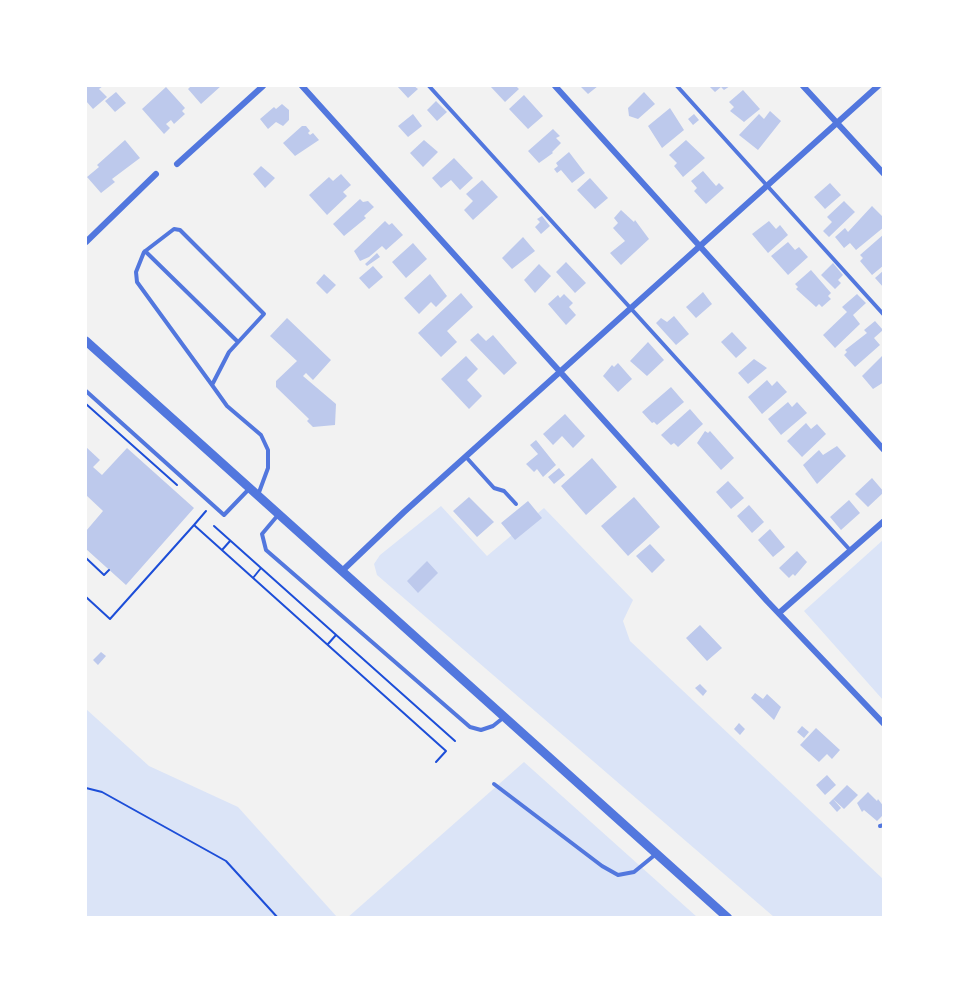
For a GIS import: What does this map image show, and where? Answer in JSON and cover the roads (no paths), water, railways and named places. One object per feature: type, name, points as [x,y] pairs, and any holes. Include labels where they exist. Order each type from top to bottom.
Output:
[{"type":"street","points":[[177,164],[263,86]]},
{"type":"street","points":[[302,86],[779,613],[884,724]]},
{"type":"street","points":[[555,86],[884,450]]},
{"type":"street","points":[[803,86],[884,174]]},
{"type":"street","points":[[342,571],[465,456],[878,86]]},
{"type":"street","points":[[86,242],[156,174]]},
{"type":"street","points":[[86,340],[728,918]]},
{"type":"street","points":[[779,613],[884,521]]},
{"type":"lane","points":[[429,86],[850,550]]},
{"type":"lane","points":[[677,86],[884,315]]},
{"type":"lane","points":[[212,385],[220,364],[264,314],[180,230],[174,230],[145,251],[136,272],[137,282],[227,406],[261,435],[268,450],[268,468],[257,496]]},
{"type":"lane","points":[[145,251],[238,342]]},
{"type":"lane","points":[[86,392],[224,515],[249,488]]},
{"type":"lane","points":[[465,456],[494,488],[504,491],[516,504]]},
{"type":"lane","points":[[279,514],[262,534],[266,550],[470,728],[481,730],[493,726],[505,717]]},
{"type":"lane","points":[[494,784],[602,866],[618,875],[634,872],[657,853]]}]
